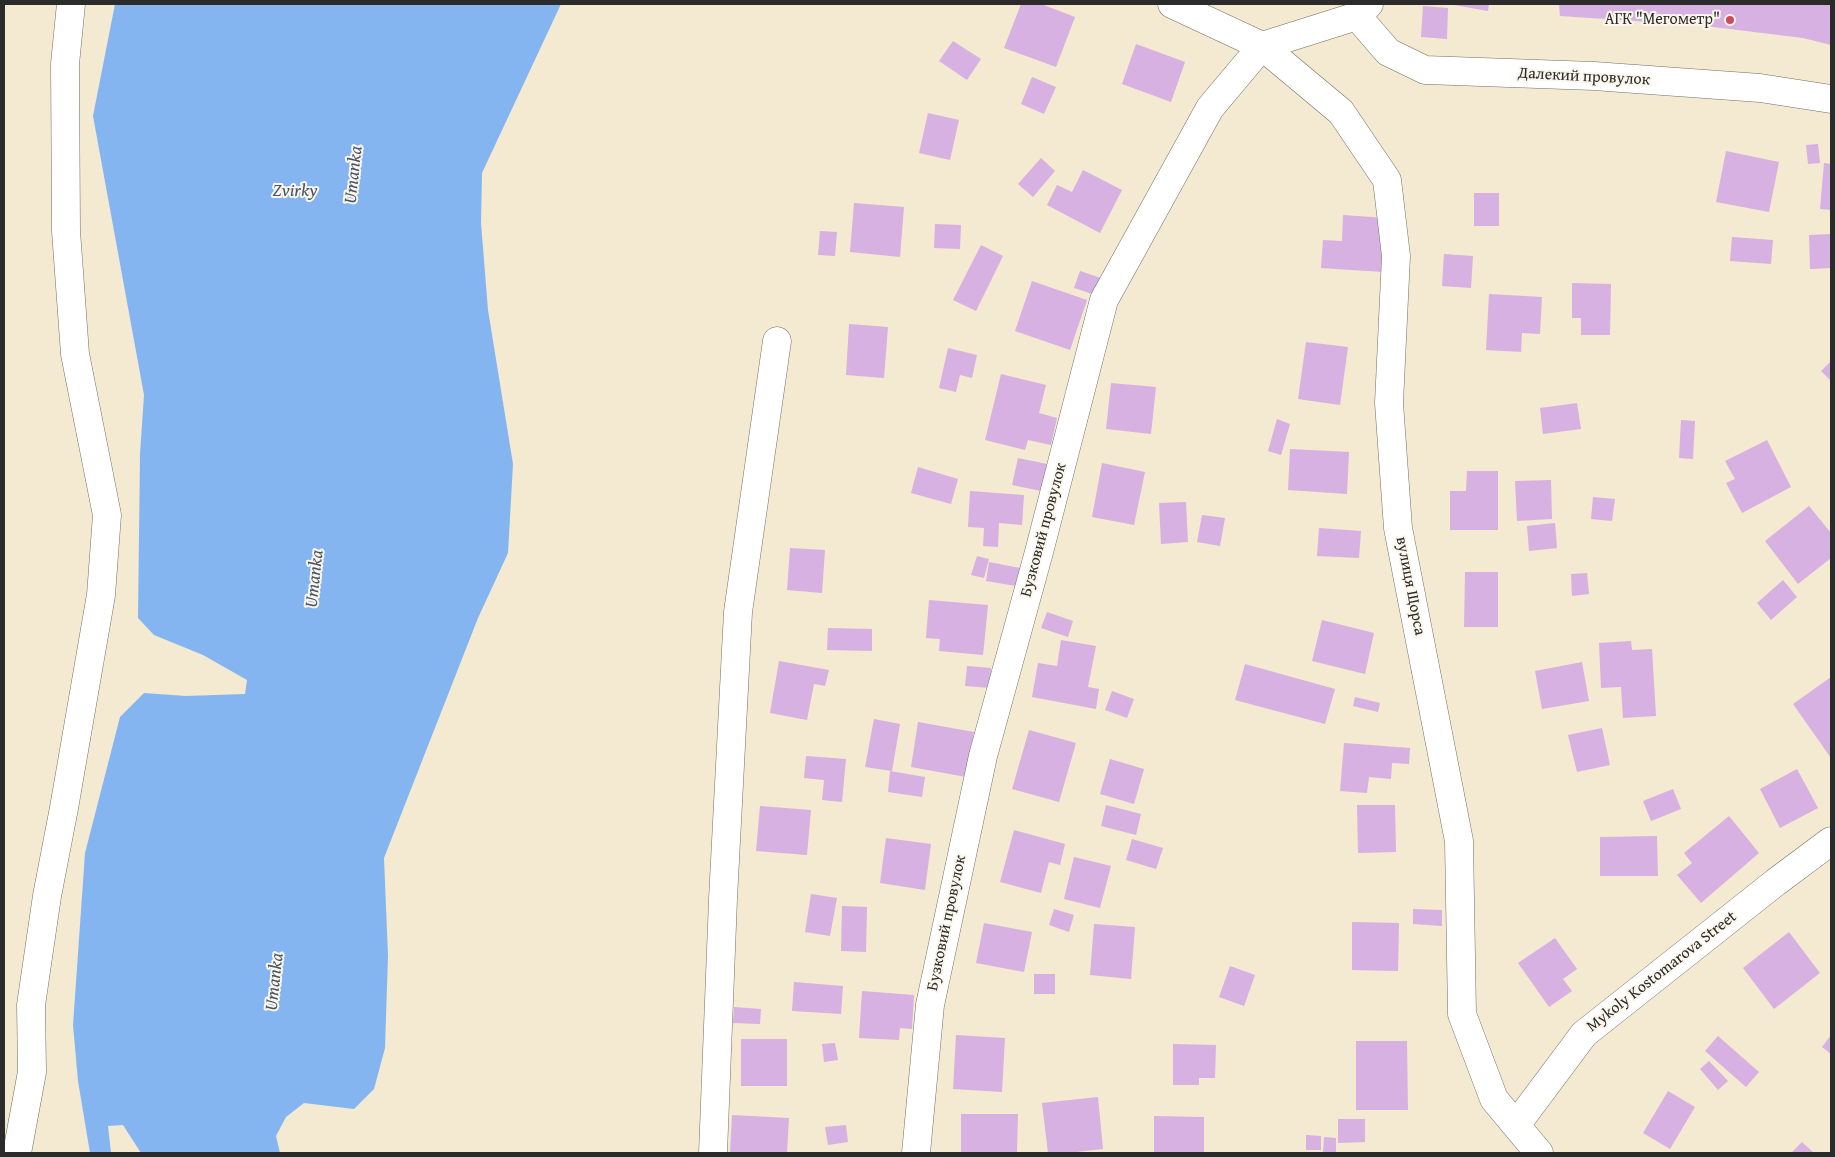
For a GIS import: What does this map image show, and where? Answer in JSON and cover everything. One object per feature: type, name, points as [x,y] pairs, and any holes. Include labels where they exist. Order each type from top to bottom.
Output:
[{"type":"street","points":[[18,1153],[32,1072],[31,1005],[47,896],[102,595],[107,516],[75,354],[67,241],[65,64],[72,4]]},
{"type":"street","name":"вулиця Щорса","points":[[1172,4],[1262,46],[1340,112],[1387,180],[1396,256],[1389,404],[1398,528],[1458,841],[1462,1014],[1494,1099],[1539,1153]]},
{"type":"street","points":[[1262,46],[1363,10]]},
{"type":"street","name":"Далекий провулок","points":[[1363,10],[1388,52],[1425,70],[1594,76],[1750,87],[1831,99]]},
{"type":"street","name":"Бузковий провулок","points":[[916,1153],[930,1005],[983,756],[1104,300],[1210,108],[1262,46]]},
{"type":"street","points":[[713,1153],[723,899],[738,612],[777,341]]},
{"type":"street","name":"Mykoly Kostomarova Street","points":[[1516,1125],[1584,1034],[1776,882],[1831,841]]},
{"type":"water","name":"Zvirky","points":[[115,4],[561,4],[482,173],[481,223],[488,310],[513,464],[508,553],[478,618],[384,858],[388,956],[385,1048],[374,1089],[354,1109],[304,1103],[286,1117],[276,1136],[280,1153],[141,1153],[123,1125],[108,1126],[111,1153],[90,1153],[78,1081],[73,1025],[85,853],[120,717],[144,693],[186,696],[245,694],[247,680],[203,655],[154,635],[138,618],[140,454],[144,395],[93,116]]},
{"type":"building","points":[[1021,4],[1041,4],[1075,17],[1056,67],[1004,48]]},
{"type":"building","points":[[1448,4],[1489,4],[1488,11]]},
{"type":"building","name":"АГК \"Мегометр\"","points":[[1559,4],[1831,5],[1831,45],[1803,38],[1697,25],[1560,16]]},
{"type":"building","points":[[1423,6],[1448,8],[1447,39],[1421,37]]},
{"type":"building","points":[[953,41],[981,59],[967,80],[939,61]]},
{"type":"building","points":[[1136,44],[1185,62],[1171,102],[1122,84]]},
{"type":"building","points":[[1032,77],[1056,87],[1044,114],[1021,104]]},
{"type":"building","points":[[928,113],[959,120],[950,160],[919,153]]},
{"type":"building","points":[[1818,144],[1820,163],[1808,164],[1806,145]]},
{"type":"building","points":[[1726,151],[1779,162],[1769,212],[1716,202]]},
{"type":"building","points":[[1041,158],[1055,171],[1033,197],[1018,184]]},
{"type":"building","points":[[1824,163],[1831,164],[1831,210],[1820,209]]},
{"type":"building","points":[[1083,170],[1122,190],[1100,233],[1047,205],[1057,185],[1072,192]]},
{"type":"building","points":[[1474,193],[1499,193],[1499,226],[1474,226]]},
{"type":"building","points":[[854,203],[904,207],[900,257],[850,252]]},
{"type":"building","points":[[1343,215],[1386,218],[1383,272],[1321,268],[1323,240],[1342,241]]},
{"type":"building","points":[[935,224],[961,225],[960,249],[934,248]]},
{"type":"building","points":[[820,231],[837,232],[835,256],[818,255]]},
{"type":"building","points":[[1831,234],[1831,268],[1810,269],[1809,235]]},
{"type":"building","points":[[1732,237],[1773,240],[1771,264],[1730,261]]},
{"type":"building","points":[[981,245],[1003,256],[976,311],[953,300]]},
{"type":"building","points":[[1444,254],[1473,256],[1471,288],[1442,286]]},
{"type":"building","points":[[1080,271],[1104,279],[1098,296],[1074,288]]},
{"type":"building","points":[[1032,281],[1087,300],[1070,350],[1015,331]]},
{"type":"building","points":[[1572,283],[1611,284],[1610,335],[1581,335],[1581,318],[1572,318]]},
{"type":"building","points":[[1489,294],[1542,297],[1540,334],[1522,333],[1521,352],[1486,350]]},
{"type":"building","points":[[849,324],[888,327],[884,378],[846,375]]},
{"type":"building","points":[[1306,342],[1348,347],[1340,405],[1298,399]]},
{"type":"building","points":[[948,348],[977,355],[972,378],[960,375],[956,392],[939,388]]},
{"type":"building","points":[[1831,361],[1831,381],[1821,371]]},
{"type":"building","points":[[1001,374],[1046,385],[1039,413],[1057,418],[1051,445],[1028,440],[1025,450],[985,440]]},
{"type":"building","points":[[1111,383],[1156,387],[1151,434],[1106,429]]},
{"type":"building","points":[[1577,403],[1581,429],[1543,434],[1540,408]]},
{"type":"building","points":[[1277,419],[1290,424],[1281,455],[1268,451]]},
{"type":"building","points":[[1681,420],[1695,421],[1693,459],[1679,458]]},
{"type":"building","points":[[1767,440],[1791,487],[1742,513],[1726,483],[1735,479],[1725,461]]},
{"type":"building","points":[[1290,449],[1349,452],[1347,494],[1288,490]]},
{"type":"building","points":[[1018,458],[1047,464],[1041,491],[1012,485]]},
{"type":"building","points":[[1102,463],[1145,472],[1134,525],[1092,517]]},
{"type":"building","points":[[918,467],[958,479],[951,504],[911,493]]},
{"type":"building","points":[[1467,471],[1498,471],[1498,530],[1450,530],[1450,491],[1466,491]]},
{"type":"building","points":[[1551,480],[1552,519],[1517,521],[1515,481]]},
{"type":"building","points":[[970,491],[1024,495],[1022,525],[999,523],[998,547],[983,546],[984,528],[968,527]]},
{"type":"building","points":[[1593,497],[1615,499],[1612,521],[1591,519]]},
{"type":"building","points":[[1186,502],[1188,542],[1161,544],[1159,503]]},
{"type":"building","points":[[1809,506],[1831,533],[1831,558],[1798,584],[1765,541]]},
{"type":"building","points":[[1202,515],[1225,518],[1220,546],[1197,542]]},
{"type":"building","points":[[1555,523],[1557,548],[1529,551],[1527,526]]},
{"type":"building","points":[[1319,528],[1361,531],[1359,558],[1317,556]]},
{"type":"building","points":[[790,548],[825,550],[822,593],[787,590]]},
{"type":"building","points":[[977,556],[989,559],[984,578],[971,575]]},
{"type":"building","points":[[989,562],[1020,568],[1016,586],[986,581]]},
{"type":"building","points":[[1465,572],[1498,572],[1498,627],[1464,627]]},
{"type":"building","points":[[1587,573],[1589,594],[1572,596],[1571,574]]},
{"type":"building","points":[[1783,580],[1797,597],[1771,620],[1757,603]]},
{"type":"building","points":[[929,600],[988,605],[983,655],[939,651],[940,639],[926,638]]},
{"type":"building","points":[[1047,612],[1073,621],[1068,637],[1041,628]]},
{"type":"building","points":[[1322,620],[1374,633],[1365,674],[1312,661]]},
{"type":"building","points":[[828,628],[872,629],[872,651],[827,650]]},
{"type":"building","points":[[1061,640],[1096,646],[1088,687],[1099,689],[1096,709],[1032,697],[1038,663],[1057,666]]},
{"type":"building","points":[[1631,641],[1632,650],[1652,649],[1656,716],[1623,718],[1621,687],[1601,688],[1599,643]]},
{"type":"building","points":[[779,661],[829,670],[825,686],[814,684],[807,720],[770,713]]},
{"type":"building","points":[[1582,662],[1589,701],[1542,709],[1535,671]]},
{"type":"building","points":[[1245,664],[1335,689],[1325,724],[1235,700]]},
{"type":"building","points":[[967,666],[991,668],[990,688],[965,686]]},
{"type":"building","points":[[1831,677],[1831,758],[1793,704]]},
{"type":"building","points":[[1112,691],[1134,699],[1127,718],[1105,710]]},
{"type":"building","points":[[1355,697],[1380,703],[1378,712],[1353,706]]},
{"type":"building","points":[[874,719],[900,724],[892,771],[865,767]]},
{"type":"building","points":[[918,722],[974,732],[966,777],[911,767]]},
{"type":"building","points":[[1602,728],[1610,765],[1577,772],[1568,735]]},
{"type":"building","points":[[1029,730],[1076,743],[1059,802],[1012,789]]},
{"type":"building","points":[[1344,743],[1410,748],[1409,764],[1392,763],[1391,779],[1369,777],[1367,793],[1340,791]]},
{"type":"building","points":[[806,756],[846,759],[842,802],[822,800],[824,780],[804,778]]},
{"type":"building","points":[[1110,759],[1144,769],[1134,804],[1100,794]]},
{"type":"building","points":[[1797,769],[1818,808],[1780,828],[1760,789]]},
{"type":"building","points":[[890,771],[925,777],[922,797],[888,792]]},
{"type":"building","points":[[1673,789],[1681,809],[1651,821],[1643,801]]},
{"type":"building","points":[[1106,805],[1141,814],[1136,835],[1101,826]]},
{"type":"building","points":[[1357,805],[1395,805],[1396,852],[1358,853]]},
{"type":"building","points":[[760,806],[811,810],[807,855],[756,851]]},
{"type":"building","points":[[1729,816],[1759,853],[1701,903],[1677,875],[1692,863],[1684,853]]},
{"type":"building","points":[[1014,830],[1065,844],[1060,865],[1049,862],[1041,893],[1000,882]]},
{"type":"building","points":[[1657,836],[1658,876],[1600,876],[1600,837]]},
{"type":"building","points":[[886,838],[931,844],[925,890],[880,883]]},
{"type":"building","points":[[1132,839],[1163,848],[1156,869],[1126,860]]},
{"type":"building","points":[[1074,857],[1111,866],[1100,908],[1064,899]]},
{"type":"building","points":[[811,894],[837,898],[830,936],[805,932]]},
{"type":"building","points":[[842,906],[867,907],[866,952],[841,951]]},
{"type":"building","points":[[1054,909],[1074,915],[1069,932],[1049,925]]},
{"type":"building","points":[[1413,909],[1442,910],[1442,926],[1413,924]]},
{"type":"building","points":[[1352,922],[1399,923],[1398,971],[1352,970]]},
{"type":"building","points":[[984,923],[1032,932],[1024,972],[976,963]]},
{"type":"building","points":[[1094,924],[1135,927],[1131,979],[1090,975]]},
{"type":"building","points":[[1789,932],[1820,973],[1774,1009],[1743,968]]},
{"type":"building","points":[[1555,938],[1577,969],[1563,979],[1572,991],[1549,1007],[1518,963]]},
{"type":"building","points":[[1230,966],[1255,975],[1244,1006],[1219,997]]},
{"type":"building","points":[[1034,974],[1055,974],[1055,994],[1034,994]]},
{"type":"building","points":[[794,982],[843,986],[841,1014],[792,1011]]},
{"type":"building","points":[[862,991],[914,995],[912,1029],[900,1028],[899,1040],[859,1038]]},
{"type":"building","points":[[734,1007],[761,1009],[760,1024],[733,1023]]},
{"type":"building","points":[[956,1035],[1005,1038],[1002,1092],[953,1089]]},
{"type":"building","points":[[1831,1035],[1831,1054],[1822,1047]]},
{"type":"building","points":[[1718,1036],[1759,1072],[1746,1087],[1705,1051]]},
{"type":"building","points":[[741,1039],[787,1039],[787,1086],[741,1086]]},
{"type":"building","points":[[1356,1041],[1407,1041],[1408,1110],[1356,1110]]},
{"type":"building","points":[[835,1043],[838,1060],[824,1062],[822,1044]]},
{"type":"building","points":[[1173,1044],[1216,1045],[1215,1078],[1199,1078],[1199,1085],[1173,1085]]},
{"type":"building","points":[[1709,1061],[1728,1081],[1718,1090],[1700,1069]]},
{"type":"building","points":[[1668,1091],[1695,1107],[1670,1149],[1643,1133]]},
{"type":"building","points":[[1098,1097],[1103,1149],[1048,1153],[1042,1103]]},
{"type":"building","points":[[961,1114],[1018,1114],[1017,1153],[961,1153]]},
{"type":"building","points":[[732,1115],[789,1118],[787,1153],[730,1153]]},
{"type":"building","points":[[1154,1116],[1204,1117],[1204,1153],[1154,1153]]},
{"type":"building","points":[[1338,1119],[1365,1119],[1365,1142],[1338,1143]]},
{"type":"building","points":[[846,1125],[848,1142],[828,1145],[825,1127]]},
{"type":"building","points":[[1306,1135],[1321,1136],[1321,1150],[1306,1150]]},
{"type":"building","points":[[1324,1137],[1336,1138],[1336,1153],[1323,1153]]},
{"type":"building","points":[[1802,1142],[1814,1153],[1791,1153]]},
{"type":"place","name":"АГК \"Мегометр\"","points":[[1730,20]]},
{"type":"water label","name":"Umanka","points":[[354,175]]},
{"type":"water label","name":"Umanka","points":[[315,579]]},
{"type":"water label","name":"Umanka","points":[[275,982]]}]
